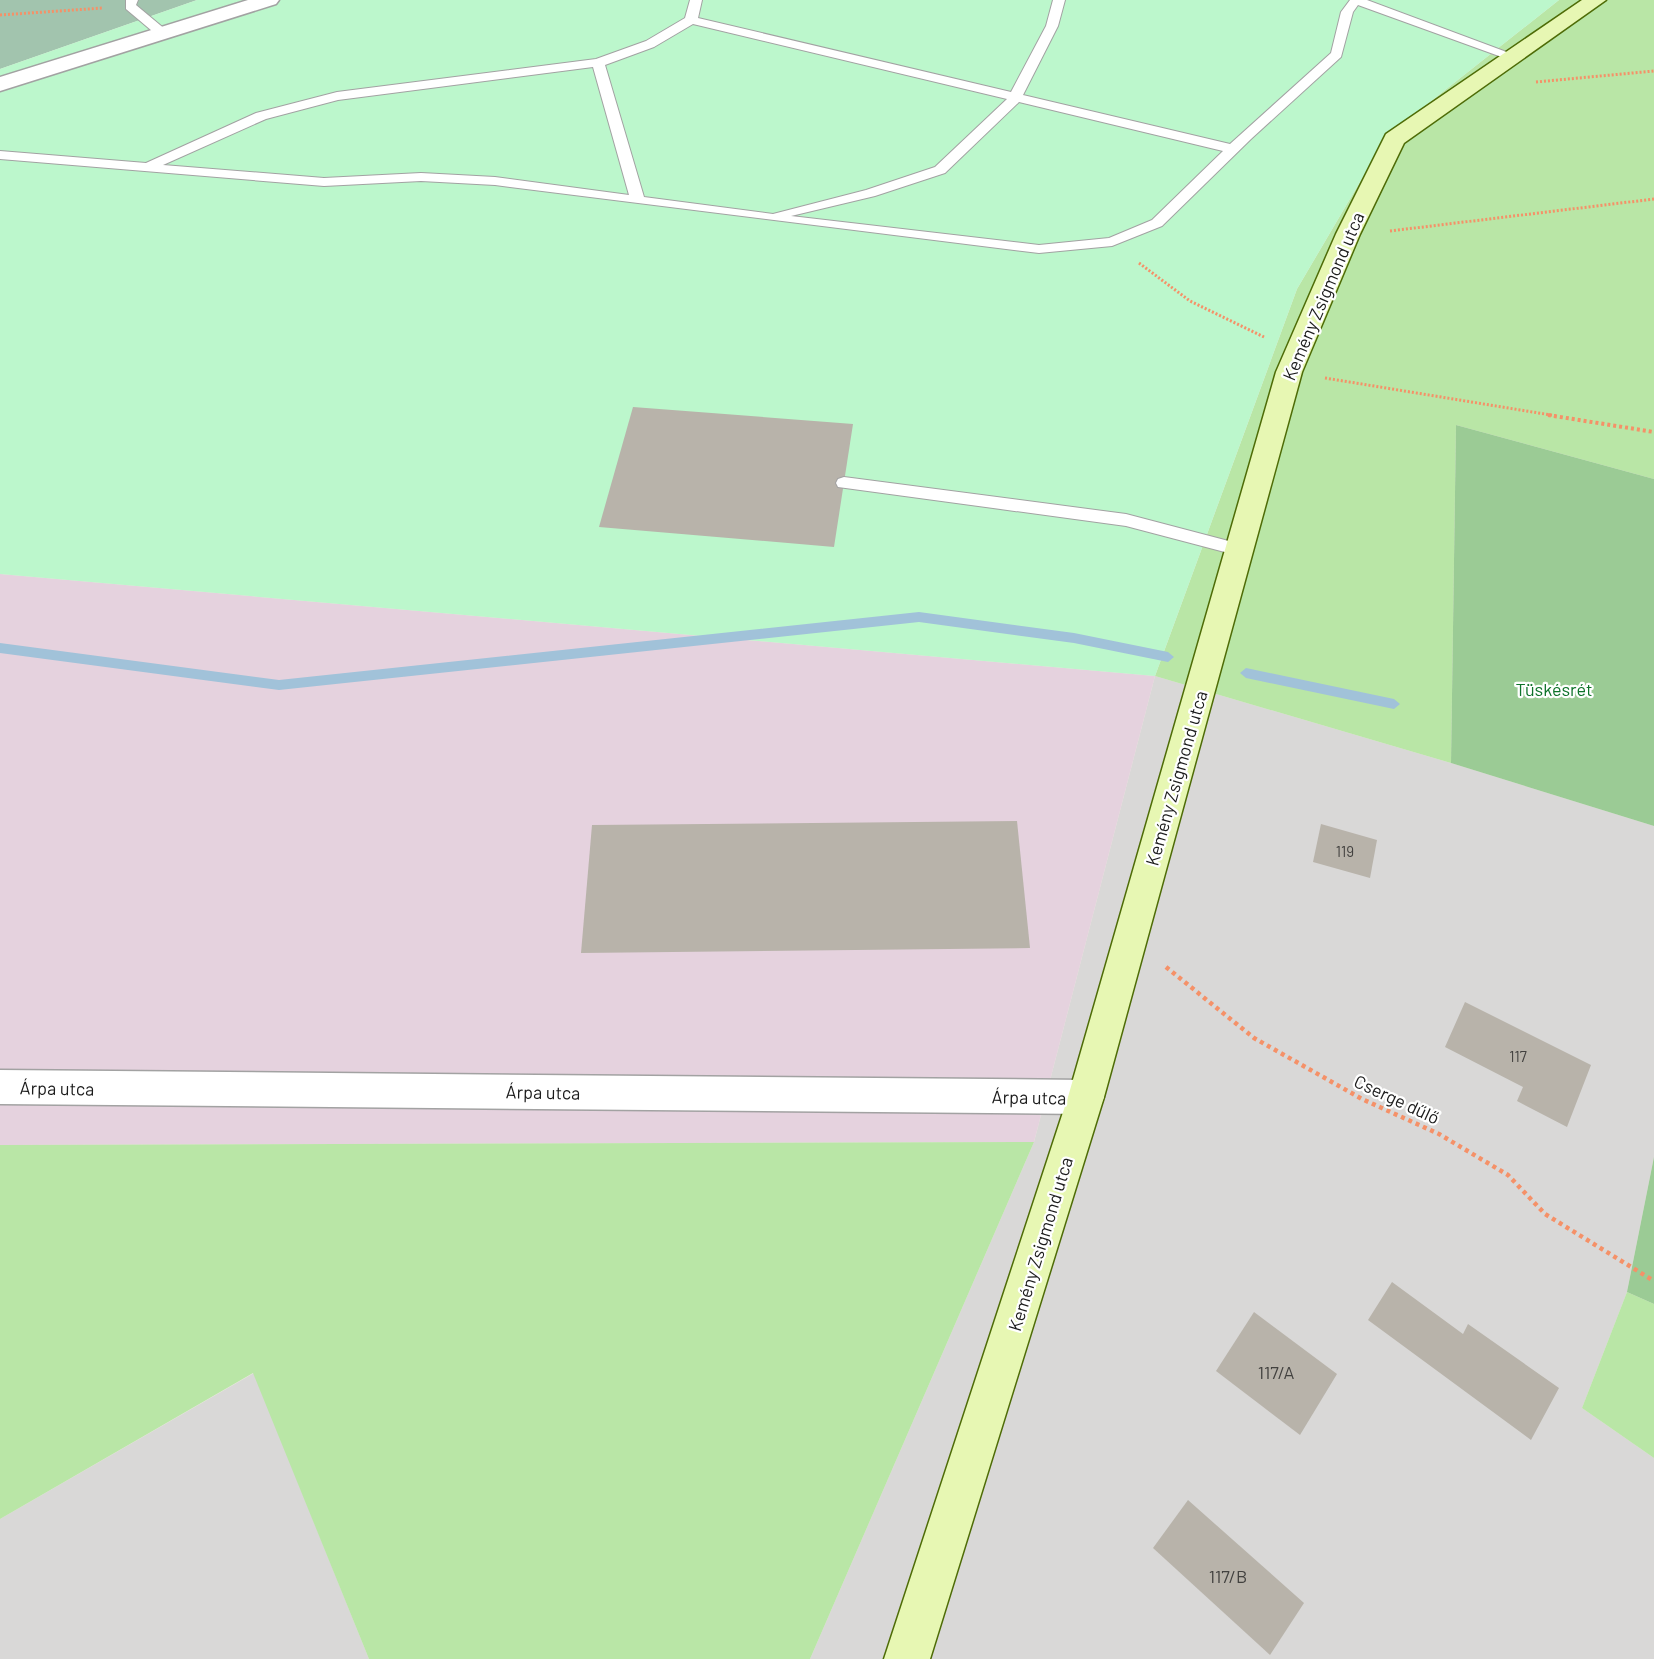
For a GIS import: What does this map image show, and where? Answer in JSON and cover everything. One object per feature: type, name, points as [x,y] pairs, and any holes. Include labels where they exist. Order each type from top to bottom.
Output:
[{"type":"street","points":[[0,84],[269,0]]},
{"type":"street","name":"Kemény Zsigmond utca","points":[[906,1659],[1086,1097],[1293,361],[1348,234],[1394,139],[1596,0]]},
{"type":"street","name":"Árpa utca","points":[[0,1087],[1086,1097]]},
{"type":"lane","points":[[691,20],[696,0]]},
{"type":"lane","points":[[767,217],[870,193],[940,170],[1015,98],[1052,26],[1059,0]]},
{"type":"lane","points":[[0,155],[324,182],[421,177],[495,181],[767,217],[1039,249],[1112,242],[1157,222],[1337,54],[1347,12],[1356,0],[1514,57]]},
{"type":"lane","points":[[131,3],[162,33]]},
{"type":"lane","points":[[148,167],[261,117],[337,96],[598,63],[650,44],[691,20],[1233,150]]},
{"type":"lane","points":[[598,63],[638,200]]},
{"type":"lane","points":[[844,483],[1126,520],[1240,550]]},
{"type":"path","points":[[0,15],[131,3]]},
{"type":"path","points":[[1475,83],[1508,85],[1654,71]]},
{"type":"path","points":[[1348,234],[1654,199]]},
{"type":"path","points":[[1112,242],[1190,301],[1242,328],[1293,361],[1654,432]]},
{"type":"path","name":"Cserge dűlő","points":[[1130,939],[1254,1038],[1362,1099],[1439,1134],[1508,1174],[1545,1214],[1654,1281]]},
{"type":"shaded area","points":[[0,574],[1155,676],[1034,1142],[0,1145]]},
{"type":"shaded area","points":[[1155,676],[1451,763],[1654,826],[1654,1157],[1627,1292],[1582,1408],[1654,1458],[1654,1659],[810,1659],[1034,1142]]},
{"type":"shaded area","points":[[254,1373],[369,1659],[0,1659],[0,1519]]},
{"type":"green space","points":[[0,0],[197,0],[0,69]]},
{"type":"green space","points":[[197,0],[1559,0],[1387,136],[1297,289],[1155,676],[0,574],[0,69]]},
{"type":"green space","points":[[1559,0],[1654,0],[1654,479],[1456,425],[1451,763],[1155,676],[1297,289],[1387,136]]},
{"type":"green space","name":"Tüskésrét","points":[[1456,425],[1654,479],[1654,826],[1451,763]]},
{"type":"green space","points":[[1034,1142],[810,1659],[369,1659],[253,1373],[0,1519],[0,1145]]},
{"type":"green space","points":[[1654,1157],[1654,1304],[1627,1292]]},
{"type":"green space","points":[[1627,1292],[1654,1304],[1654,1458],[1582,1408]]},
{"type":"building","points":[[633,407],[853,424],[834,547],[599,527]]},
{"type":"building","points":[[1017,821],[1030,948],[581,953],[592,825]]},
{"type":"building","points":[[1321,824],[1377,840],[1370,878],[1313,862]]},
{"type":"building","points":[[1465,1002],[1591,1065],[1567,1127],[1517,1101],[1523,1087],[1445,1047]]},
{"type":"building","points":[[1392,1282],[1463,1334],[1468,1324],[1559,1388],[1531,1440],[1368,1320]]},
{"type":"building","points":[[1254,1312],[1337,1374],[1300,1435],[1216,1371]]},
{"type":"building","points":[[1188,1500],[1304,1603],[1270,1655],[1153,1548]]},
{"type":"waterway","points":[[0,648],[279,685],[919,617],[1074,638],[1168,657]]},
{"type":"waterway","points":[[1246,673],[1394,704]]}]
